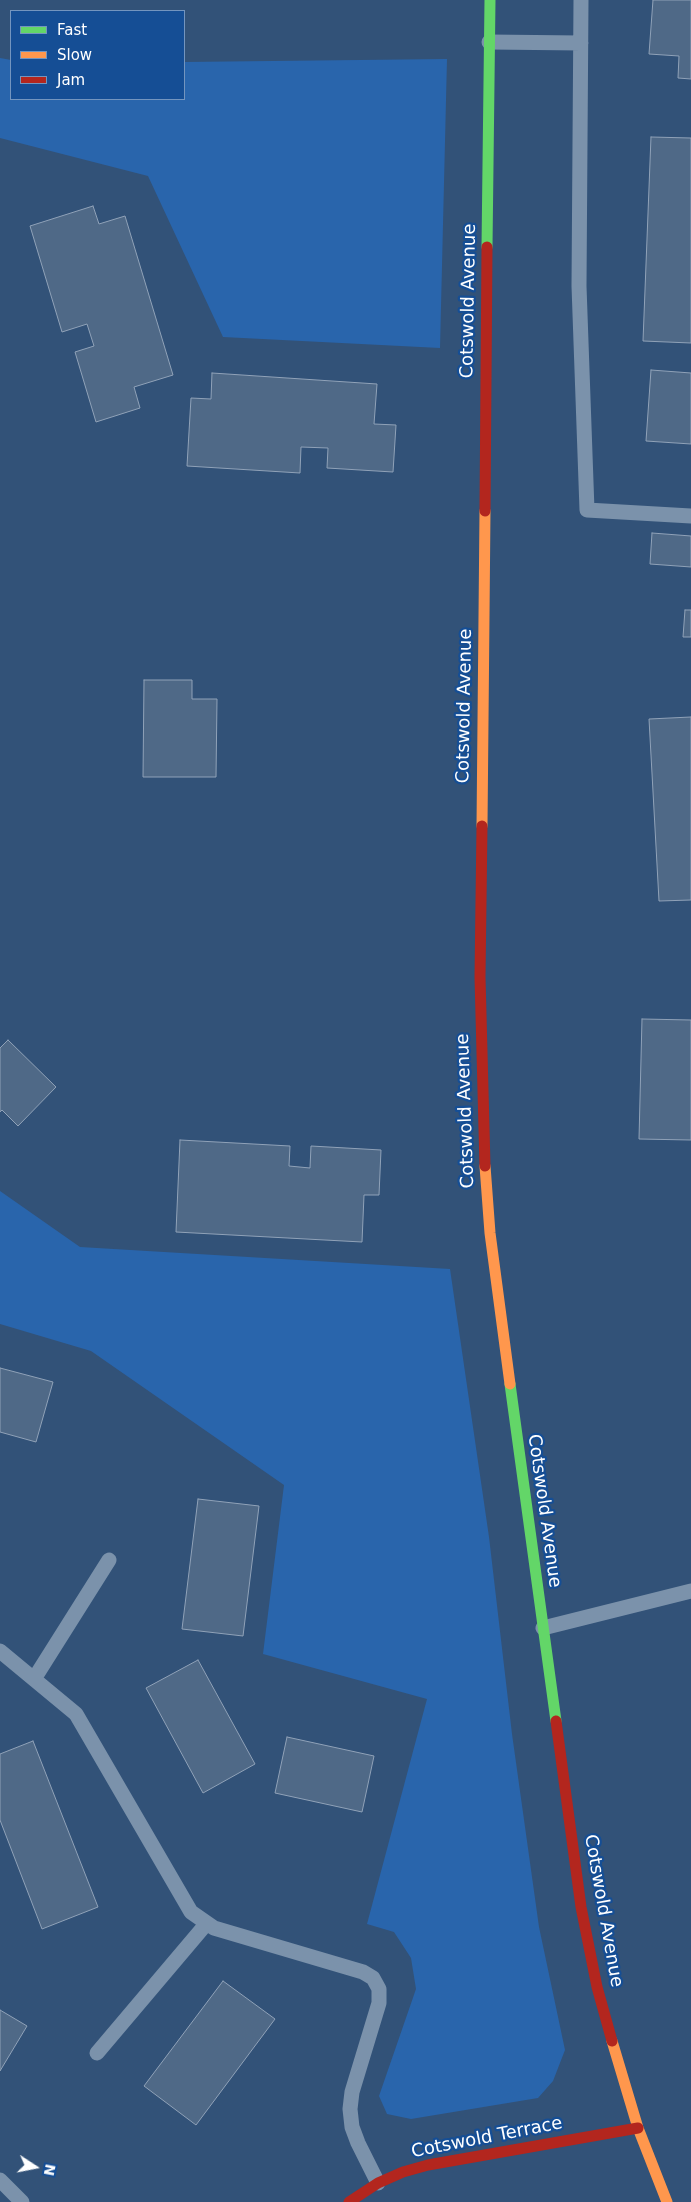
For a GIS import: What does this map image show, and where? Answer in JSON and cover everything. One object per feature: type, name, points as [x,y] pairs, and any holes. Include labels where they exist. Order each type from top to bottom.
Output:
[{"type":"street","name":"Cotswold Avenue","points":[[490,0],[480,977],[484,1155],[498,1301],[581,1906],[597,1987],[638,2128],[668,2202]]},
{"type":"street","name":"Cotswold Terrace","points":[[349,2202],[378,2183],[403,2172],[428,2165],[638,2128]]},
{"type":"lane","points":[[581,0],[579,286],[587,510],[691,516]]},
{"type":"lane","points":[[489,42],[581,43]]},
{"type":"lane","points":[[34,1680],[109,1560]]},
{"type":"lane","points":[[543,1628],[691,1591]]},
{"type":"lane","points":[[0,1651],[76,1714],[191,1912],[214,1928],[363,1972],[373,1978],[379,1989],[379,2003],[352,2092],[350,2109],[352,2126],[358,2143],[378,2183]]},
{"type":"lane","points":[[97,2053],[207,1923]]},
{"type":"lane","points":[[0,2180],[22,2202]]},
{"type":"shaded area","points":[[0,58],[10,60],[10,100],[185,100],[185,62],[447,59],[440,348],[223,337],[148,176],[0,138]]},
{"type":"shaded area","points":[[0,1191],[80,1247],[450,1269],[489,1537],[512,1734],[539,1927],[565,2050],[553,2081],[538,2098],[411,2119],[387,2114],[379,2096],[416,1989],[411,1958],[394,1932],[367,1924],[427,1699],[263,1654],[284,1485],[91,1351],[0,1324]]},
{"type":"building","points":[[653,0],[691,0],[691,79],[678,78],[679,56],[649,54]]},
{"type":"building","points":[[651,137],[691,138],[691,343],[643,341]]},
{"type":"building","points":[[93,206],[99,224],[125,216],[173,375],[134,387],[140,408],[96,422],[75,352],[94,346],[87,324],[62,332],[30,226]]},
{"type":"building","points":[[651,370],[691,373],[691,444],[646,441]]},
{"type":"building","points":[[212,373],[377,384],[374,424],[396,425],[393,472],[327,468],[328,448],[301,447],[300,473],[187,466],[191,398],[211,399]]},
{"type":"building","points":[[652,533],[691,536],[691,567],[650,564]]},
{"type":"building","points":[[685,610],[691,610],[691,637],[683,637]]},
{"type":"building","points":[[144,680],[192,680],[192,699],[217,699],[216,777],[143,777]]},
{"type":"building","points":[[691,717],[691,900],[659,901],[649,719]]},
{"type":"building","points":[[642,1019],[691,1020],[691,1140],[639,1139]]},
{"type":"building","points":[[8,1040],[56,1087],[18,1126],[2,1110],[0,1112],[0,1048]]},
{"type":"building","points":[[180,1140],[290,1146],[289,1166],[310,1168],[311,1146],[381,1150],[379,1195],[364,1195],[362,1242],[176,1232]]},
{"type":"building","points":[[0,1368],[53,1382],[36,1442],[0,1432]]},
{"type":"building","points":[[198,1499],[259,1506],[243,1636],[182,1629]]},
{"type":"building","points":[[198,1660],[255,1764],[203,1793],[146,1688]]},
{"type":"building","points":[[287,1737],[374,1756],[362,1812],[275,1793]]},
{"type":"building","points":[[33,1741],[98,1907],[42,1929],[0,1820],[0,1754]]},
{"type":"building","points":[[223,1981],[275,2019],[196,2125],[144,2086]]},
{"type":"building","points":[[0,2010],[27,2026],[0,2071]]},
{"type":"traffic: fast","points":[[487,247],[490,0]]},
{"type":"traffic: fast","points":[[510,1384],[556,1721]]},
{"type":"traffic: slow","points":[[482,826],[485,511]]},
{"type":"traffic: slow","points":[[485,1166],[490,1233],[510,1384]]},
{"type":"traffic: slow","points":[[612,2041],[638,2128],[667,2202]]},
{"type":"traffic: jam","points":[[485,511],[487,247]]},
{"type":"traffic: jam","points":[[482,826],[480,977],[485,1166]]},
{"type":"traffic: jam","points":[[556,1721],[581,1907],[597,1987],[612,2041]]},
{"type":"traffic: jam","points":[[349,2202],[378,2183],[403,2172],[428,2165],[638,2128]]}]
